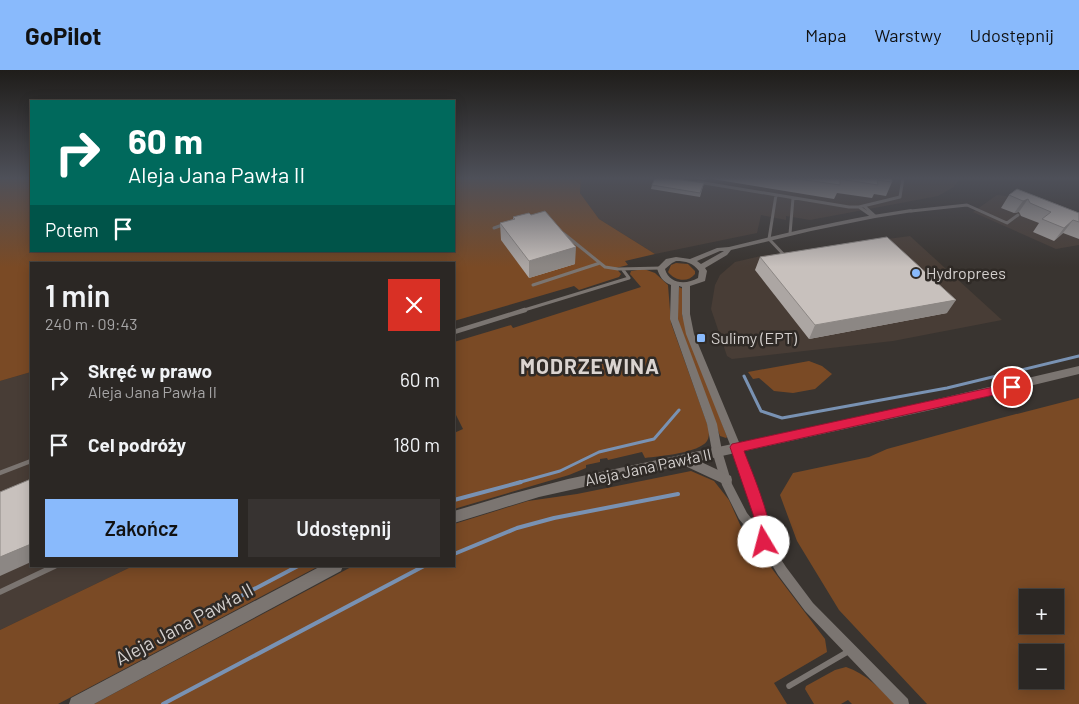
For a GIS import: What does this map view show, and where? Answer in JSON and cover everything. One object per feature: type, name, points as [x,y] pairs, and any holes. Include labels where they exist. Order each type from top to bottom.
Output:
[{"type":"street","points":[[691,261],[719,249],[729,249],[873,216],[911,211]]},
{"type":"street","points":[[701,267],[725,254],[729,249]]},
{"type":"street","points":[[684,259],[701,267],[704,275],[702,279],[693,284],[686,285],[675,283],[664,276],[661,268],[669,260],[684,259]]},
{"type":"street","points":[[675,283],[674,319],[712,424],[717,452],[726,480],[743,516],[764,542],[782,571],[809,607],[903,704]]},
{"type":"street","points":[[686,285],[686,314],[690,334],[736,447],[760,514],[764,542]]},
{"type":"street","name":"Aleja Jana Pawła II","points":[[455,517],[524,495],[982,394],[1079,370]]},
{"type":"street","points":[[683,459],[726,480]]},
{"type":"street","name":"Aleja Jana Pawła II","points":[[77,704],[334,567]]},
{"type":"lane","points":[[774,208],[769,239],[789,260]]},
{"type":"lane","points":[[790,234],[792,208]]},
{"type":"lane","points":[[860,208],[873,216]]},
{"type":"lane","points":[[865,208],[873,216]]},
{"type":"lane","points":[[911,211],[943,208]]},
{"type":"lane","points":[[974,208],[1008,223],[1018,215]]},
{"type":"lane","points":[[494,228],[511,222]]},
{"type":"lane","points":[[560,231],[600,264],[611,270],[640,267],[661,268]]},
{"type":"lane","points":[[533,284],[600,264]]},
{"type":"lane","points":[[455,332],[629,278],[623,270]]},
{"type":"lane","points":[[0,473],[30,461]]},
{"type":"lane","points":[[0,592],[53,567]]},
{"type":"lane","points":[[789,686],[850,650]]},
{"type":"shaded area","points":[[0,208],[30,208],[30,252],[455,252],[455,208],[591,208],[599,219],[655,254],[625,261],[628,265],[616,268],[621,274],[619,277],[579,290],[574,286],[455,321],[455,262],[30,262],[30,372],[0,381]]},
{"type":"shaded area","points":[[591,208],[876,208],[810,220],[786,216],[786,220],[761,215],[757,233],[655,254],[599,219]]},
{"type":"shaded area","points":[[979,208],[1040,208],[1079,221],[1079,245],[1056,249],[973,212]]},
{"type":"shaded area","points":[[910,236],[1002,320],[893,341],[732,359],[727,356],[711,309],[715,285],[720,275],[735,262],[761,256]]},
{"type":"shaded area","points":[[676,263],[688,264],[695,271],[695,274],[685,280],[674,277],[668,272],[671,265]]},
{"type":"shaded area","points":[[644,269],[655,273],[668,285],[671,323],[709,429],[707,441],[703,445],[688,451],[669,455],[645,458],[642,452],[608,460],[607,458],[600,459],[600,462],[586,465],[586,468],[569,475],[455,509],[455,433],[463,429],[455,413],[455,342],[511,325],[513,328],[641,287],[630,274],[631,271]]},
{"type":"shaded area","points":[[679,287],[683,289],[682,315],[726,438],[720,436],[679,324],[677,315]]},
{"type":"shaded area","points":[[809,361],[822,366],[832,374],[815,389],[793,393],[774,391],[759,378],[753,379],[748,372]]},
{"type":"shaded area","points":[[30,372],[30,567],[131,567],[0,630],[0,381]]},
{"type":"shaded area","points":[[1079,398],[1079,704],[927,704],[839,610],[797,541],[780,495],[793,473],[869,457],[887,449]]},
{"type":"shaded area","points":[[691,471],[714,481],[729,500],[742,529],[825,639],[827,652],[774,683],[787,704],[94,704],[351,567],[455,567],[455,524],[528,501],[577,494]]},
{"type":"shaded area","points":[[131,567],[317,567],[58,704],[0,704],[0,630]]},
{"type":"shaded area","points":[[846,667],[867,678],[895,704],[852,704],[848,700],[841,704],[814,704],[805,689],[806,686],[835,670]]},
{"type":"building","points":[[1041,208],[1065,208],[1079,213],[1079,222],[1073,220],[1064,228],[1042,219],[1051,212]]},
{"type":"building","points":[[545,211],[576,247],[529,261],[500,223],[515,219],[513,217]]},
{"type":"building","points":[[887,237],[956,300],[815,325],[760,257]]},
{"type":"building","points":[[30,479],[30,544],[0,557],[0,492]]},
{"type":"waterway","points":[[744,376],[761,411],[782,418],[947,388],[1079,356]]},
{"type":"waterway","points":[[517,483],[560,471],[599,452],[654,439],[679,410]]},
{"type":"waterway","points":[[455,500],[521,482]]},
{"type":"waterway","points":[[455,554],[517,528],[554,518],[678,494]]},
{"type":"waterway","points":[[203,616],[296,567]]},
{"type":"waterway","points":[[163,704],[422,567]]},
{"type":"place","name":"Hydroprees","points":[[916,273]]},
{"type":"place","name":"Sulimy (EPT)","points":[[701,338]]},
{"type":"district","name":"MODRZEWINA","points":[[590,367]]},
{"type":"route","points":[[764,542],[760,514],[736,447],[1012,387]]}]
